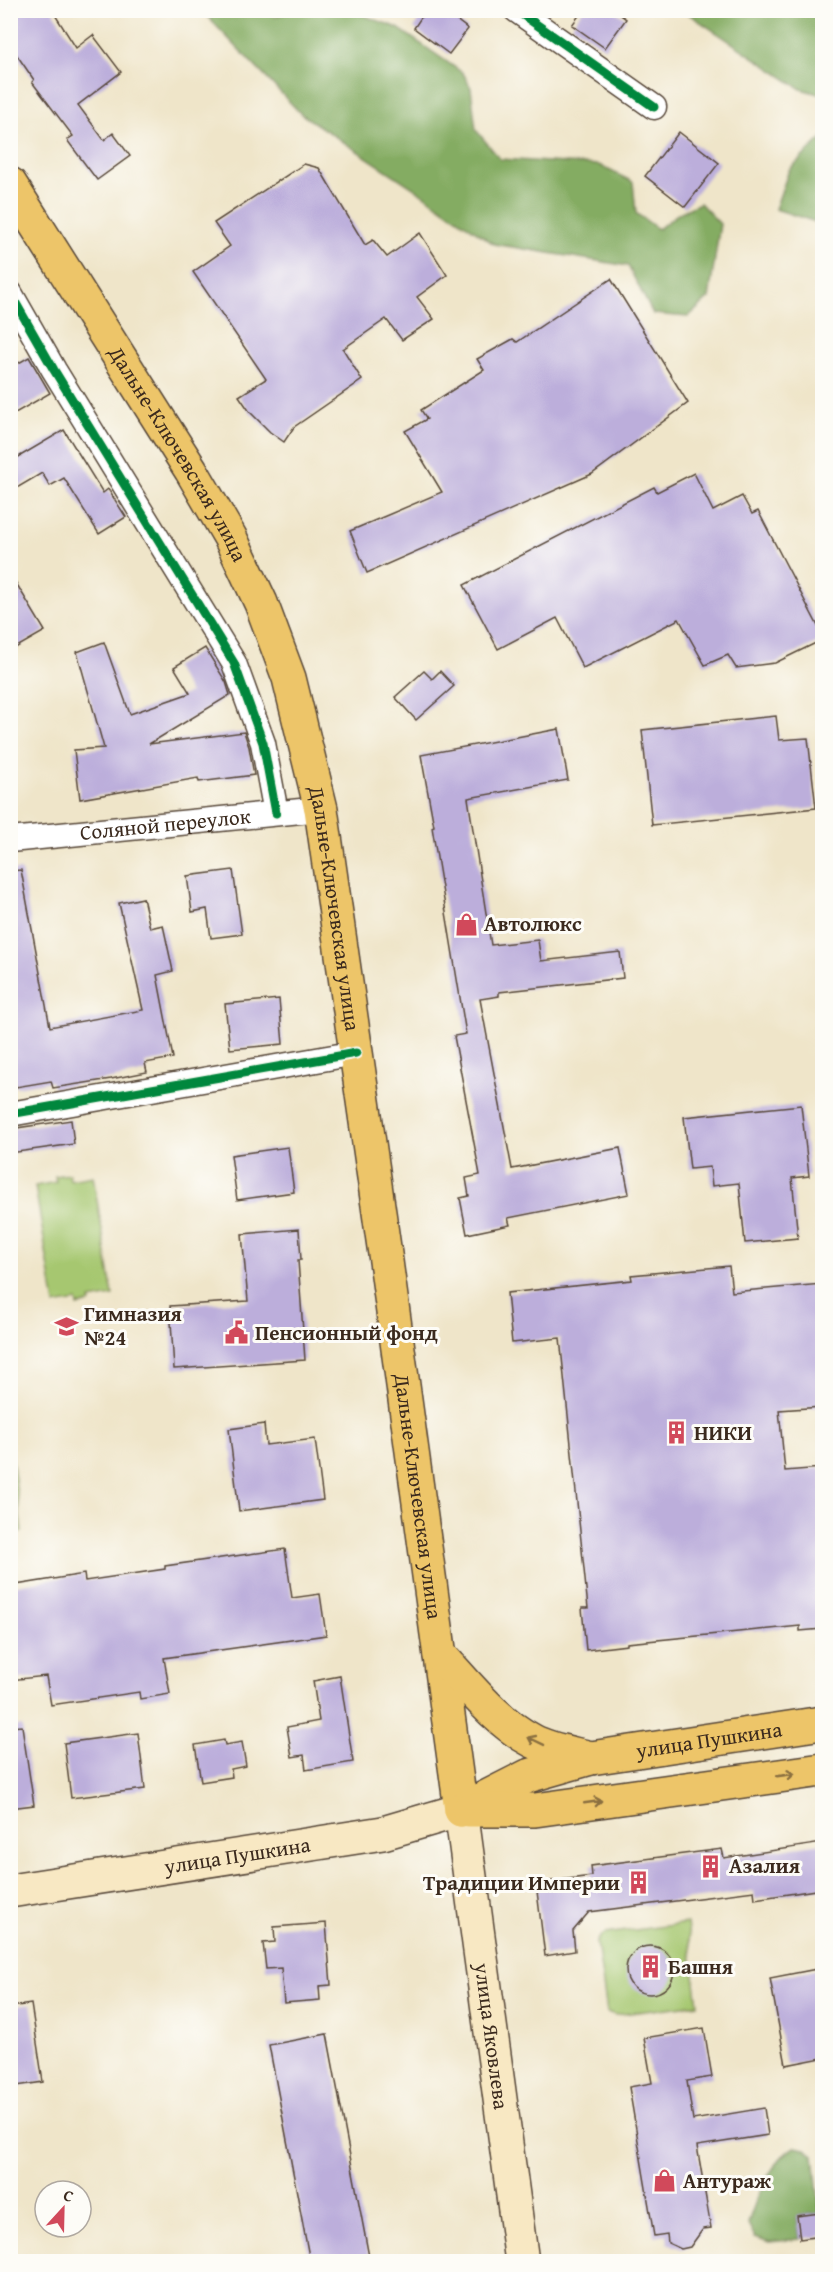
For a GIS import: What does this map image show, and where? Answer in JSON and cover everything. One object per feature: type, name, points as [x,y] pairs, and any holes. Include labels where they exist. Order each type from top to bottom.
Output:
[{"type":"main road","name":"Дальне-Ключевская улица","points":[[10,184],[230,537],[261,603],[289,678],[321,809],[461,1810]]},
{"type":"main road","points":[[440,1655],[496,1715],[524,1735],[551,1748],[591,1758]]},
{"type":"main road","name":"улица Пушкина","points":[[10,1891],[383,1833],[461,1810],[528,1776],[591,1758],[822,1723]]},
{"type":"main road","name":"улица Пушкина","points":[[461,1810],[535,1810],[822,1770]]},
{"type":"main road","name":"улица Яковлева","points":[[461,1810],[522,2262]]},
{"type":"street","points":[[516,10],[654,107]]},
{"type":"street","points":[[10,293],[54,370],[234,663],[263,743],[276,813]]},
{"type":"street","name":"Соляной переулок","points":[[10,840],[321,809]]},
{"type":"street","points":[[10,1114],[356,1053]]},
{"type":"green space","points":[[202,11],[266,11],[275,17],[288,11],[352,11],[398,28],[463,73],[471,88],[476,130],[500,159],[599,165],[633,182],[636,213],[658,229],[679,213],[700,203],[720,224],[709,298],[688,317],[653,314],[628,266],[494,244],[301,114]]},
{"type":"green space","points":[[684,11],[822,11],[822,95],[801,89]]},
{"type":"green space","points":[[822,138],[822,224],[775,209],[789,170]]},
{"type":"green space","points":[[69,1174],[70,1180],[93,1176],[113,1296],[90,1300],[91,1303],[78,1306],[77,1301],[55,1305],[35,1186],[56,1182],[55,1176]]},
{"type":"green space","points":[[10,1443],[22,1532],[11,1534],[10,1534]]},
{"type":"green space","points":[[687,1923],[698,2004],[615,2015],[607,2012],[597,1943],[600,1937],[605,1934]]},
{"type":"green space","points":[[795,2147],[806,2149],[814,2155],[820,2213],[797,2216],[800,2239],[769,2242],[755,2237],[748,2224],[772,2170],[787,2152]]},
{"type":"building","points":[[17,10],[52,10],[76,48],[93,35],[121,72],[78,105],[104,140],[113,133],[130,156],[97,180],[67,140],[73,136],[32,82],[34,80],[10,45],[10,15]]},
{"type":"building","points":[[426,10],[443,10],[468,29],[449,54],[414,28]]},
{"type":"building","points":[[583,10],[614,10],[626,19],[605,48],[572,25]]},
{"type":"building","points":[[679,132],[719,163],[685,207],[645,176]]},
{"type":"building","points":[[304,164],[319,168],[365,245],[373,240],[387,257],[420,233],[447,275],[417,297],[434,319],[402,340],[386,319],[343,349],[362,380],[294,427],[284,442],[250,412],[239,396],[266,379],[193,272],[230,246],[214,223]]},
{"type":"building","points":[[611,279],[688,403],[592,474],[367,573],[350,531],[442,492],[405,431],[427,419],[421,410],[484,370],[477,359],[513,339],[517,342]]},
{"type":"building","points":[[29,357],[50,393],[10,416],[10,368]]},
{"type":"building","points":[[64,430],[103,493],[108,489],[126,517],[99,534],[64,478],[50,486],[42,473],[10,492],[10,462]]},
{"type":"building","points":[[694,473],[713,511],[742,496],[752,514],[758,511],[822,634],[822,640],[775,663],[736,668],[728,655],[705,665],[679,619],[583,668],[557,618],[498,649],[464,585],[654,487],[657,492]]},
{"type":"building","points":[[10,573],[45,631],[10,651]]},
{"type":"building","points":[[104,642],[130,714],[190,693],[174,667],[205,648],[226,682],[230,695],[149,744],[244,732],[254,775],[199,782],[198,778],[80,799],[74,750],[104,748],[77,652]]},
{"type":"building","points":[[424,671],[432,679],[440,671],[454,686],[416,720],[395,697]]},
{"type":"building","points":[[776,716],[779,740],[808,738],[816,808],[652,825],[642,730]]},
{"type":"building","points":[[559,729],[568,780],[468,798],[491,945],[538,940],[541,961],[620,952],[623,978],[499,992],[499,996],[480,999],[512,1169],[620,1148],[629,1194],[508,1218],[510,1225],[467,1234],[460,1198],[469,1196],[466,1178],[480,1175],[454,1036],[466,1034],[421,755]]},
{"type":"building","points":[[21,870],[50,1027],[143,1010],[119,903],[143,898],[150,928],[163,925],[173,971],[157,975],[173,1058],[145,1063],[147,1072],[111,1079],[53,1088],[51,1081],[16,1087],[10,1059],[10,871]]},
{"type":"building","points":[[233,870],[242,934],[211,938],[207,909],[192,912],[187,876]]},
{"type":"building","points":[[279,999],[283,1044],[230,1049],[225,1004]]},
{"type":"building","points":[[801,1105],[809,1176],[792,1178],[798,1238],[745,1243],[739,1183],[712,1186],[710,1167],[690,1169],[684,1117]]},
{"type":"building","points":[[71,1120],[74,1144],[10,1153],[10,1129]]},
{"type":"building","points":[[288,1147],[294,1192],[237,1200],[231,1155]]},
{"type":"building","name":"Пенсионный фонд","points":[[299,1229],[301,1260],[298,1260],[305,1360],[174,1369],[170,1306],[248,1301],[242,1234]]},
{"type":"building","name":"НИКИ","points":[[729,1266],[732,1292],[822,1284],[822,1407],[779,1410],[785,1471],[822,1468],[822,1629],[800,1631],[800,1626],[627,1643],[627,1645],[586,1650],[582,1608],[588,1608],[560,1338],[512,1343],[507,1293],[632,1280],[631,1275]]},
{"type":"building","points":[[264,1424],[266,1445],[315,1439],[323,1500],[239,1511],[229,1429]]},
{"type":"building","points":[[285,1549],[292,1598],[320,1594],[326,1635],[164,1658],[170,1694],[140,1699],[139,1692],[51,1705],[46,1676],[10,1680],[10,1586],[84,1574],[85,1581],[165,1569],[165,1566]]},
{"type":"building","points":[[340,1676],[353,1762],[306,1770],[304,1755],[292,1757],[287,1727],[319,1721],[313,1681]]},
{"type":"building","points":[[22,1726],[34,1805],[10,1808],[10,1727]]},
{"type":"building","points":[[138,1733],[145,1789],[71,1798],[64,1743]]},
{"type":"building","points":[[224,1740],[225,1745],[242,1742],[246,1766],[231,1769],[232,1777],[201,1782],[195,1745]]},
{"type":"building","points":[[822,1843],[822,1889],[755,1899],[754,1891],[589,1912],[573,1931],[575,1951],[545,1956],[536,1883],[592,1876],[591,1866],[722,1849],[724,1858]]},
{"type":"building","points":[[326,1923],[331,1985],[319,1986],[320,2000],[284,2003],[281,1968],[266,1969],[263,1943],[275,1942],[274,1927]]},
{"type":"building","name":"Башня","points":[[645,1946],[655,1946],[667,1953],[674,1965],[674,1975],[667,1987],[655,1994],[645,1994],[630,1983],[626,1975],[626,1965],[637,1950]]},
{"type":"building","points":[[822,1968],[822,2058],[786,2065],[770,1978]]},
{"type":"building","points":[[31,2004],[43,2082],[10,2087],[10,2007]]},
{"type":"building","points":[[704,2028],[712,2077],[687,2081],[693,2120],[764,2108],[768,2135],[697,2146],[711,2228],[703,2229],[690,2247],[681,2249],[668,2243],[667,2234],[654,2236],[629,2087],[652,2083],[644,2038]]},
{"type":"building","points":[[327,2034],[370,2262],[310,2262],[269,2045]]},
{"type":"building","points":[[820,2213],[822,2236],[800,2239],[797,2216]]},
{"type":"cycle path","points":[[516,10],[654,107]]},
{"type":"cycle path","points":[[10,293],[54,370],[234,663],[263,743],[276,813]]},
{"type":"cycle path","points":[[10,1114],[356,1053]]},
{"type":"place","name":"Автолюкс","points":[[466,924]]},
{"type":"place","name":"Гимназия №24","points":[[66,1326]]},
{"type":"place","name":"Пенсионный фонд","points":[[237,1333]]},
{"type":"place","name":"НИКИ","points":[[676,1433]]},
{"type":"place","name":"Азалия","points":[[711,1866]]},
{"type":"place","name":"Традиции Империи","points":[[638,1883]]},
{"type":"place","name":"Башня","points":[[650,1967]]},
{"type":"place","name":"Антураж","points":[[665,2181]]}]
